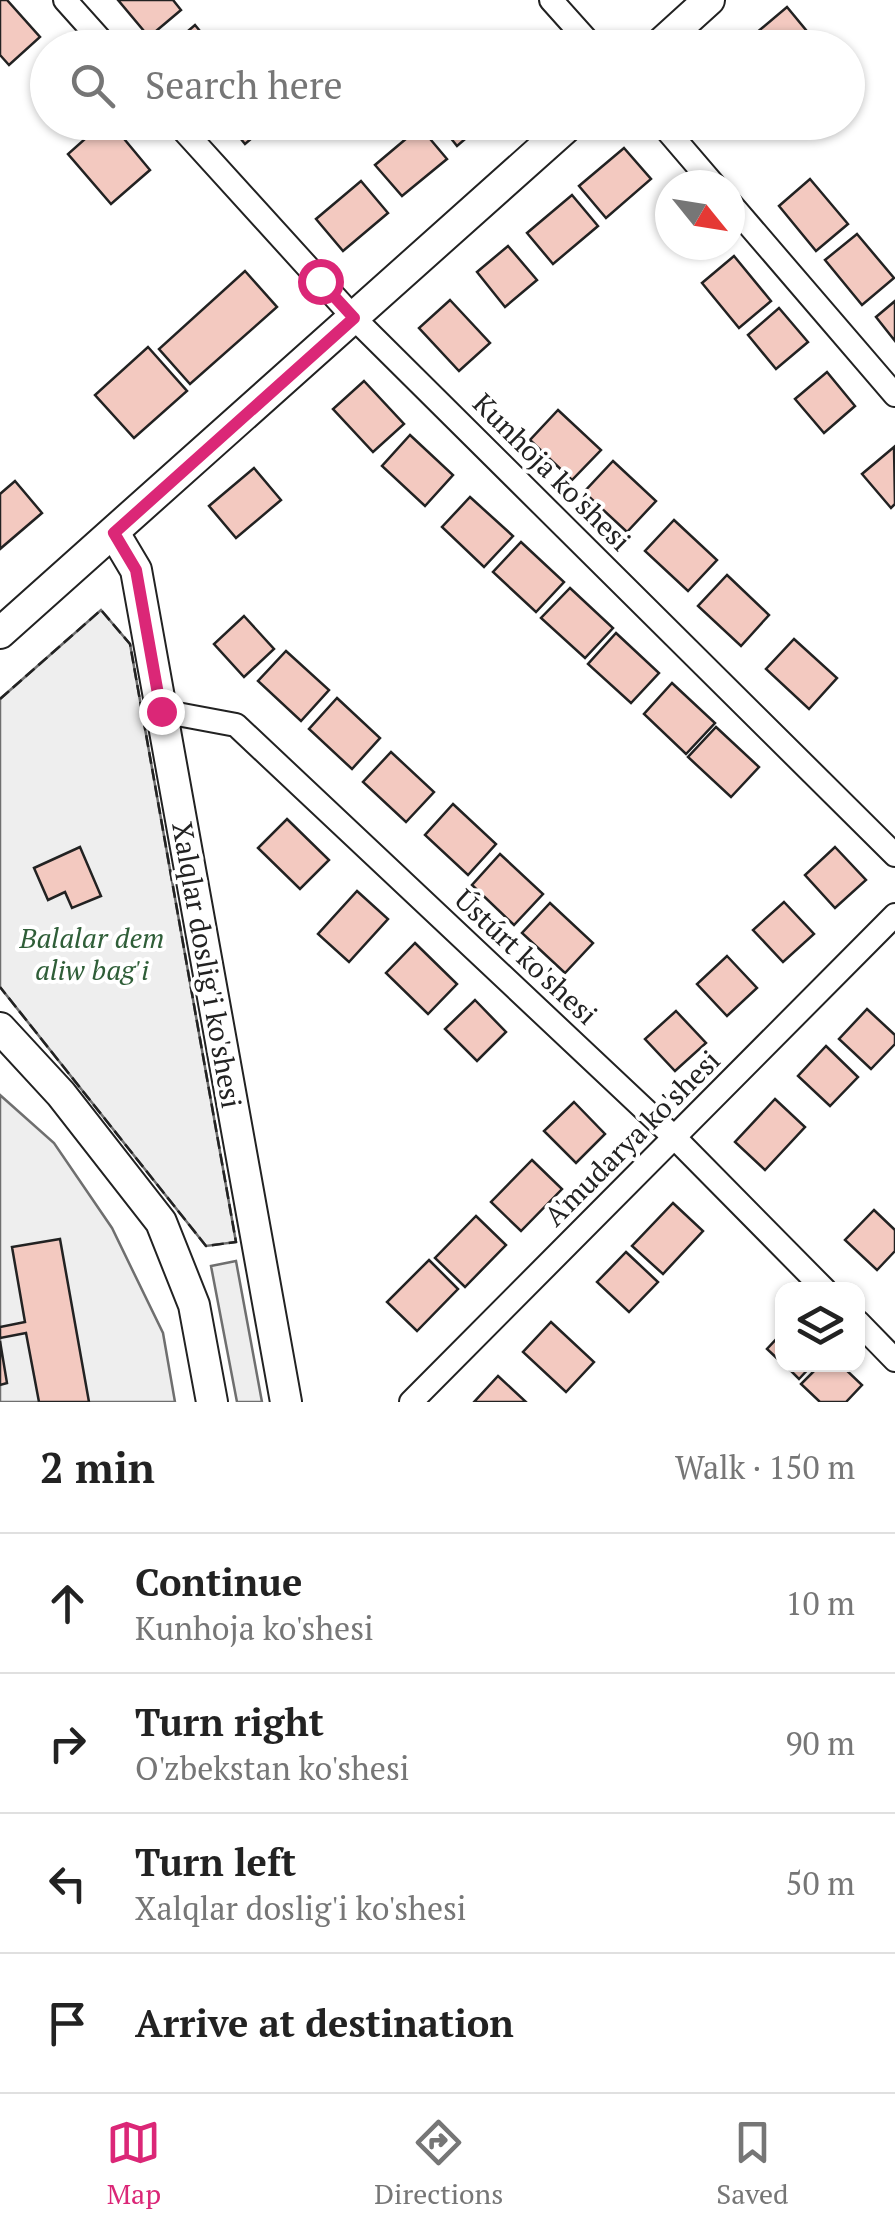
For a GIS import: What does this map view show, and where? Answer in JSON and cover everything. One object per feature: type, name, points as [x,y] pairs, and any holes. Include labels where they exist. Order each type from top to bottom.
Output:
[{"type":"main road","points":[[676,30],[710,0]]},
{"type":"main road","points":[[0,633],[552,140]]},
{"type":"main road","name":"Xalqlar doslig'i ko'shesi","points":[[114,533],[136,570],[286,1402]]},
{"type":"main road","points":[[0,1028],[61,1094],[161,1222],[194,1305],[212,1402]]},
{"type":"street","points":[[64,0],[92,30]]},
{"type":"street","points":[[551,0],[578,30]]},
{"type":"street","name":"Kunhoja ko'shesi","points":[[192,140],[354,318],[895,854]]},
{"type":"street","points":[[675,140],[701,170]]},
{"type":"street","points":[[745,221],[895,395]]},
{"type":"street","name":"Ústúrt ko'shesi","points":[[161,711],[236,726],[675,1138],[817,1282]]},
{"type":"street","name":"A'mudarya ko'shesi","points":[[418,1400],[895,915]]},
{"type":"street","points":[[865,1329],[895,1360]]},
{"type":"green space","name":"Balalar dem aliw bag'i","points":[[101,610],[130,644],[236,1242],[206,1246],[0,987],[0,699]]},
{"type":"green space","points":[[0,1095],[54,1143],[112,1228],[163,1333],[175,1402],[0,1402]]},
{"type":"green space","points":[[236,1261],[262,1402],[237,1402],[211,1266]]},
{"type":"building","points":[[0,0],[7,0],[34,30],[30,30],[30,46],[9,65],[0,55]]},
{"type":"building","points":[[118,0],[173,0],[181,10],[157,30],[143,30]]},
{"type":"building","points":[[787,7],[806,30],[760,30]]},
{"type":"building","points":[[84,140],[125,140],[150,170],[111,204],[68,154]]},
{"type":"building","points":[[405,140],[431,140],[447,159],[402,196],[375,165]]},
{"type":"building","points":[[624,148],[651,179],[606,218],[579,186]]},
{"type":"building","points":[[810,179],[848,224],[816,251],[779,206]]},
{"type":"building","points":[[361,181],[388,213],[343,251],[316,219]]},
{"type":"building","points":[[572,195],[598,226],[553,264],[527,233]]},
{"type":"building","points":[[857,234],[894,278],[862,305],[825,260]]},
{"type":"building","points":[[508,246],[537,280],[505,307],[477,272]]},
{"type":"building","points":[[729,260],[737,260],[771,301],[739,328],[702,283]]},
{"type":"building","points":[[245,271],[277,307],[190,384],[159,349]]},
{"type":"building","points":[[450,300],[490,343],[459,371],[419,328]]},
{"type":"building","points":[[895,301],[895,341],[876,317]]},
{"type":"building","points":[[779,308],[808,342],[776,369],[748,335]]},
{"type":"building","points":[[148,347],[187,391],[134,438],[95,395]]},
{"type":"building","points":[[827,372],[855,406],[824,433],[795,399]]},
{"type":"building","points":[[364,381],[404,424],[373,452],[333,409]]},
{"type":"building","points":[[558,410],[601,450],[572,480],[530,440]]},
{"type":"building","points":[[410,435],[453,475],[425,506],[382,466]]},
{"type":"building","points":[[894,447],[895,504],[891,508],[862,474]]},
{"type":"building","points":[[613,461],[656,501],[627,532],[584,492]]},
{"type":"building","points":[[254,468],[281,500],[236,538],[209,506]]},
{"type":"building","points":[[15,481],[42,513],[0,549],[0,494]]},
{"type":"building","points":[[470,497],[513,536],[484,567],[442,527]]},
{"type":"building","points":[[674,520],[717,560],[688,591],[645,551]]},
{"type":"building","points":[[521,542],[564,582],[536,612],[493,572]]},
{"type":"building","points":[[727,575],[769,615],[741,646],[698,606]]},
{"type":"building","points":[[570,588],[613,628],[585,658],[541,618]]},
{"type":"building","points":[[244,616],[274,649],[244,677],[214,644]]},
{"type":"building","points":[[616,633],[659,673],[631,703],[588,664]]},
{"type":"building","points":[[794,639],[837,678],[809,709],[766,669]]},
{"type":"building","points":[[286,651],[329,690],[301,721],[258,681]]},
{"type":"building","points":[[672,683],[715,723],[686,754],[644,714]]},
{"type":"building","points":[[337,698],[380,738],[352,769],[309,729]]},
{"type":"building","points":[[716,727],[759,767],[731,797],[688,757]]},
{"type":"building","points":[[391,752],[434,792],[406,822],[363,782]]},
{"type":"building","points":[[453,804],[496,844],[468,875],[425,835]]},
{"type":"building","points":[[287,819],[329,860],[300,889],[258,848]]},
{"type":"building","points":[[80,847],[101,896],[72,908],[65,892],[48,900],[34,868]]},
{"type":"building","points":[[835,847],[866,880],[835,908],[805,875]]},
{"type":"building","points":[[500,854],[543,894],[514,925],[472,885]]},
{"type":"building","points":[[357,891],[388,919],[349,962],[318,934]]},
{"type":"building","points":[[784,902],[814,934],[783,962],[753,930]]},
{"type":"building","points":[[550,903],[593,943],[565,973],[522,933]]},
{"type":"building","points":[[415,943],[457,984],[428,1014],[386,973]]},
{"type":"building","points":[[727,956],[757,988],[727,1016],[697,984]]},
{"type":"building","points":[[475,1000],[506,1032],[477,1061],[445,1029]]},
{"type":"building","points":[[867,1009],[895,1035],[895,1044],[871,1069],[839,1039]]},
{"type":"building","points":[[676,1011],[706,1043],[675,1071],[645,1039]]},
{"type":"building","points":[[826,1046],[858,1077],[830,1106],[798,1076]]},
{"type":"building","points":[[775,1099],[805,1127],[765,1170],[735,1142]]},
{"type":"building","points":[[574,1102],[605,1134],[576,1163],[544,1131]]},
{"type":"building","points":[[532,1160],[562,1189],[521,1231],[491,1202]]},
{"type":"building","points":[[673,1203],[703,1231],[663,1274],[632,1246]]},
{"type":"building","points":[[874,1210],[895,1230],[895,1251],[877,1270],[845,1240]]},
{"type":"building","points":[[476,1216],[506,1245],[465,1287],[435,1258]]},
{"type":"building","points":[[60,1239],[89,1402],[39,1402],[26,1333],[0,1338],[0,1327],[25,1322],[12,1247]]},
{"type":"building","points":[[626,1252],[658,1282],[629,1312],[597,1282]]},
{"type":"building","points":[[429,1260],[458,1289],[417,1331],[387,1302]]},
{"type":"building","points":[[551,1322],[594,1362],[566,1392],[523,1352]]},
{"type":"building","points":[[775,1340],[775,1356],[767,1349]]},
{"type":"building","points":[[0,1341],[7,1383],[0,1385]]},
{"type":"building","points":[[813,1372],[848,1372],[862,1385],[846,1402],[820,1402],[801,1384]]},
{"type":"building","points":[[498,1376],[526,1402],[474,1402]]},
{"type":"fence","points":[[0,699],[101,610],[130,644],[236,1242],[206,1246],[0,987]]},
{"type":"route","points":[[161,711],[136,570],[114,533],[354,318],[320,281]]}]
